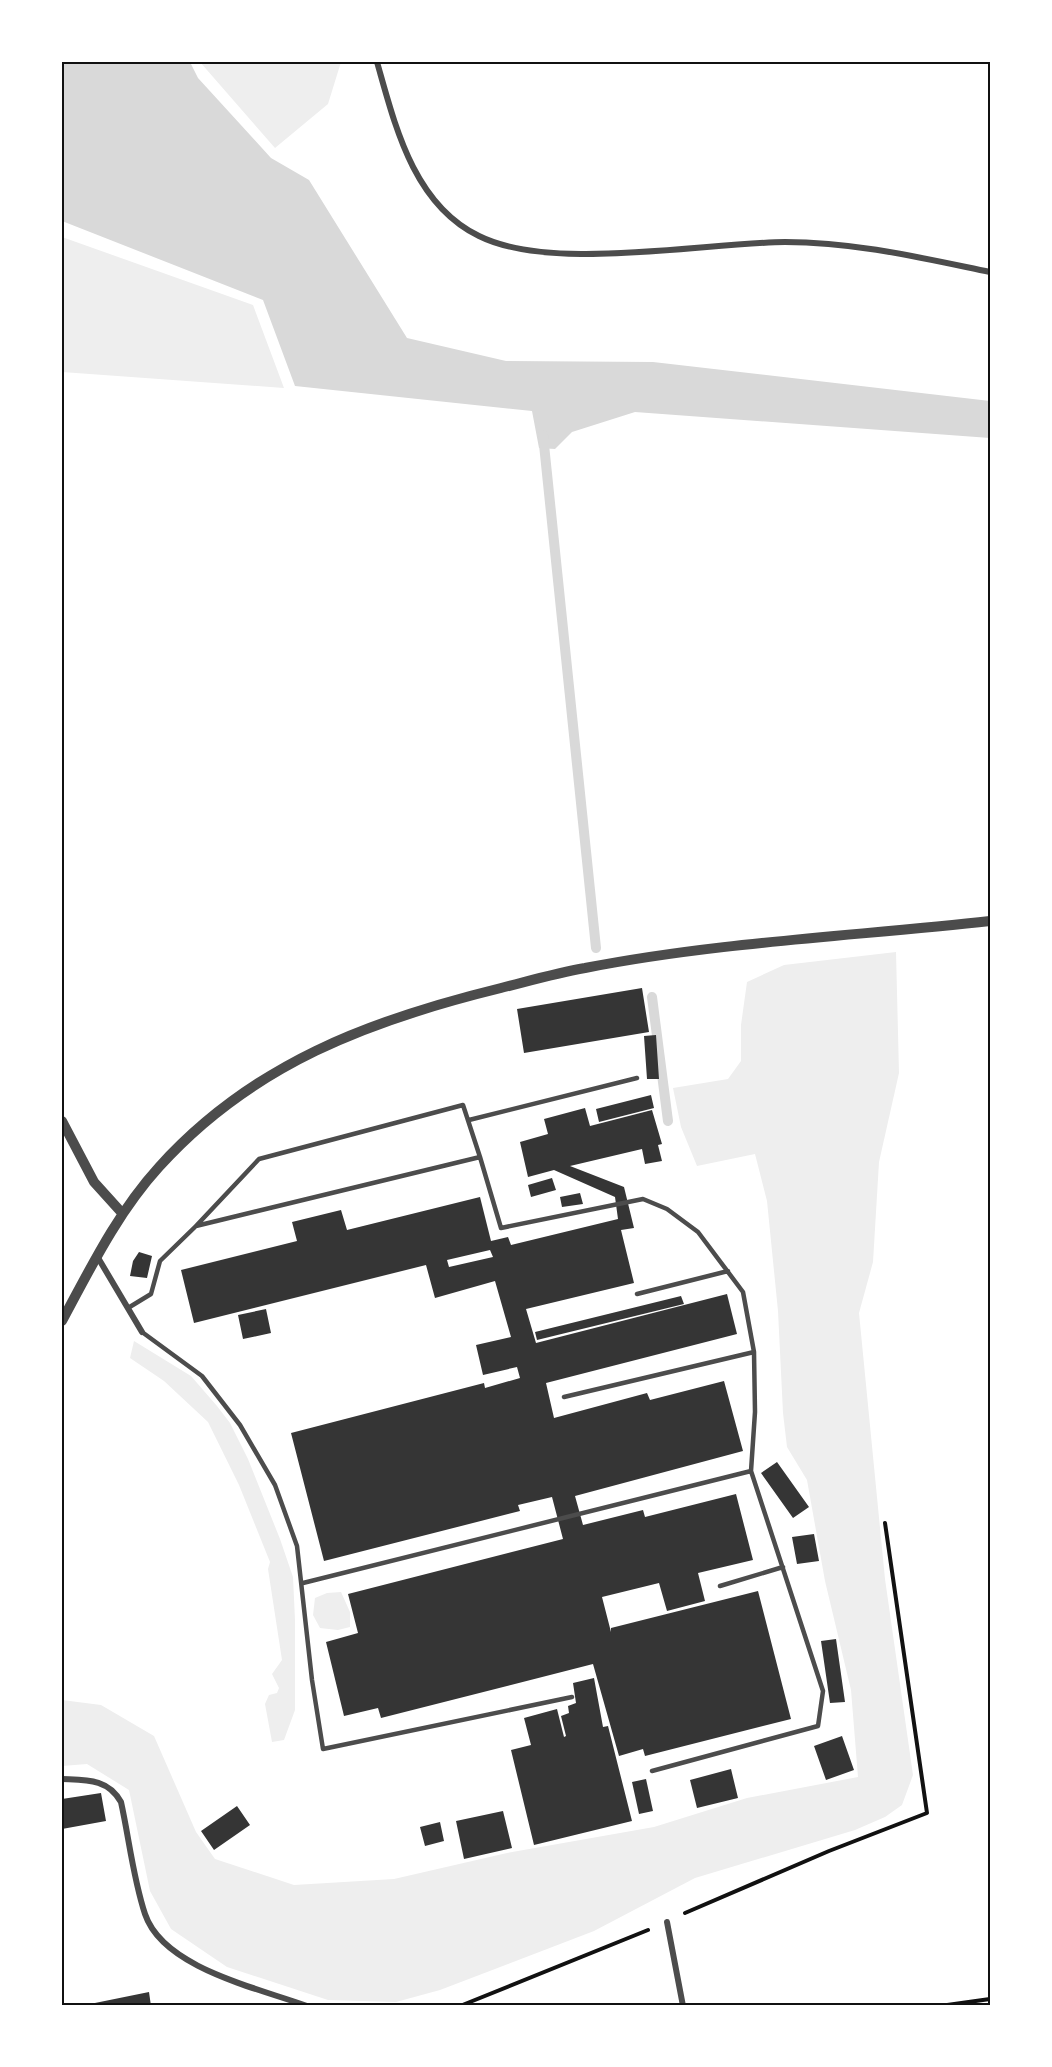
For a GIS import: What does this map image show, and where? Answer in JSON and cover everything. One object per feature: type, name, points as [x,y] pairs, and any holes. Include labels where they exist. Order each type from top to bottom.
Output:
[{"type":"street","points":[[377,62],[405,153],[426,190],[458,222],[478,236],[503,245],[561,253],[620,252],[784,242],[834,244],[888,250],[990,272]]},
{"type":"street","points":[[62,1321],[122,1213],[159,1167],[205,1122],[232,1101],[300,1056],[352,1033],[404,1014],[584,968],[703,950],[990,921]]},
{"type":"street","points":[[62,1121],[94,1182],[122,1213]]},
{"type":"street","points":[[97,1256],[142,1332]]},
{"type":"street","points":[[62,1779],[94,1781],[115,1791],[120,1802],[146,1915],[158,1937],[176,1953],[203,1968],[307,2006]]},
{"type":"street","points":[[667,1922],[683,2006]]},
{"type":"lane","points":[[469,1120],[637,1078]]},
{"type":"lane","points":[[128,1308],[151,1294],[160,1262],[259,1159],[463,1105],[501,1228],[643,1199],[666,1209],[698,1232],[743,1292],[754,1352],[755,1412],[751,1471],[823,1691],[818,1726],[652,1771]]},
{"type":"lane","points":[[196,1226],[480,1157]]},
{"type":"lane","points":[[637,1294],[728,1271]]},
{"type":"lane","points":[[142,1332],[202,1376],[240,1425],[276,1485],[297,1545],[312,1680],[323,1749],[572,1697]]},
{"type":"lane","points":[[564,1397],[754,1352]]},
{"type":"lane","points":[[303,1583],[751,1471]]},
{"type":"lane","points":[[720,1586],[783,1567]]},
{"type":"path","points":[[460,2006],[667,1922],[829,1851],[927,1813],[885,1523]]},
{"type":"path","points":[[940,2006],[990,1999]]},
{"type":"shaded area","points":[[62,62],[190,62],[198,78],[271,158],[309,180],[407,338],[506,361],[653,362],[990,401],[990,438],[635,412],[572,432],[555,449],[539,448],[532,411],[295,386],[263,300],[62,221]]},
{"type":"shaded area","points":[[200,62],[341,62],[328,104],[275,148]]},
{"type":"shaded area","points":[[62,237],[253,305],[284,388],[62,372]]},
{"type":"shaded area","points":[[896,952],[899,1073],[879,1162],[873,1262],[859,1313],[885,1579],[913,1775],[902,1805],[885,1817],[855,1830],[695,1878],[594,1931],[440,1990],[396,2002],[328,2000],[227,1967],[171,1929],[150,1891],[129,1790],[87,1764],[62,1766],[62,1700],[101,1705],[154,1736],[196,1832],[215,1859],[294,1885],[394,1879],[507,1853],[654,1827],[747,1798],[858,1777],[851,1690],[825,1581],[807,1480],[787,1447],[778,1311],[767,1201],[755,1154],[697,1166],[681,1127],[673,1088],[728,1079],[741,1061],[741,1025],[747,982],[784,965]]},
{"type":"shaded area","points":[[134,1341],[191,1376],[230,1423],[248,1459],[280,1539],[293,1577],[295,1620],[295,1710],[284,1740],[272,1742],[265,1704],[269,1695],[277,1693],[279,1688],[272,1674],[282,1660],[268,1569],[270,1562],[239,1485],[208,1422],[164,1381],[130,1358]]},
{"type":"shaded area","points":[[341,1592],[350,1612],[350,1627],[338,1630],[320,1628],[313,1615],[315,1598],[327,1593]]},
{"type":"building","points":[[642,988],[649,1032],[524,1053],[517,1009]]},
{"type":"building","points":[[656,1035],[659,1079],[647,1079],[644,1036]]},
{"type":"building","points":[[651,1095],[654,1108],[599,1122],[596,1109]]},
{"type":"building","points":[[585,1108],[590,1126],[652,1110],[662,1144],[658,1145],[662,1161],[645,1164],[642,1149],[570,1166],[624,1187],[634,1228],[621,1230],[634,1283],[526,1309],[536,1343],[727,1294],[737,1334],[546,1383],[554,1418],[647,1393],[650,1400],[724,1381],[743,1451],[575,1496],[583,1525],[643,1510],[645,1517],[736,1494],[753,1560],[698,1573],[705,1601],[667,1611],[659,1583],[602,1597],[611,1632],[611,1628],[758,1591],[791,1719],[645,1756],[643,1749],[619,1756],[593,1664],[381,1718],[378,1708],[344,1716],[326,1642],[358,1633],[348,1594],[563,1539],[552,1497],[518,1505],[520,1511],[324,1561],[291,1433],[484,1383],[485,1388],[520,1378],[517,1367],[483,1375],[476,1345],[511,1337],[495,1281],[435,1298],[426,1265],[194,1323],[181,1270],[297,1241],[292,1222],[341,1210],[347,1230],[480,1197],[491,1241],[508,1237],[511,1245],[618,1219],[615,1197],[554,1170],[528,1177],[520,1142],[548,1134],[544,1119]],"holes":[[[490,1250],[493,1257],[449,1267],[447,1260]]]},
{"type":"building","points":[[552,1178],[556,1190],[531,1197],[528,1185]]},
{"type":"building","points":[[580,1193],[583,1204],[562,1207],[560,1197]]},
{"type":"building","points":[[139,1252],[152,1256],[147,1278],[130,1276],[133,1261]]},
{"type":"building","points":[[681,1296],[684,1304],[537,1340],[535,1332]]},
{"type":"building","points":[[266,1309],[271,1333],[243,1339],[238,1315]]},
{"type":"building","points":[[777,1462],[809,1507],[793,1518],[761,1473]]},
{"type":"building","points":[[814,1534],[819,1561],[797,1564],[792,1537]]},
{"type":"building","points":[[836,1639],[845,1702],[830,1703],[821,1641]]},
{"type":"building","points":[[594,1678],[603,1727],[608,1726],[632,1821],[534,1845],[511,1750],[531,1745],[524,1718],[557,1709],[564,1737],[566,1736],[561,1716],[569,1713],[568,1706],[576,1703],[573,1683]]},
{"type":"building","points":[[842,1736],[854,1770],[826,1780],[814,1746]]},
{"type":"building","points":[[731,1769],[738,1798],[697,1808],[690,1780]]},
{"type":"building","points":[[646,1779],[653,1811],[639,1814],[632,1782]]},
{"type":"building","points":[[101,1793],[106,1821],[62,1829],[62,1799]]},
{"type":"building","points":[[237,1806],[250,1825],[214,1850],[201,1831]]},
{"type":"building","points":[[503,1811],[512,1848],[464,1859],[456,1821]]},
{"type":"building","points":[[440,1822],[444,1841],[425,1846],[420,1827]]},
{"type":"building","points":[[149,1992],[151,2006],[90,2006],[90,2004]]},
{"type":"waterway","points":[[543,435],[596,948]]},
{"type":"waterway","points":[[652,997],[668,1121]]}]
